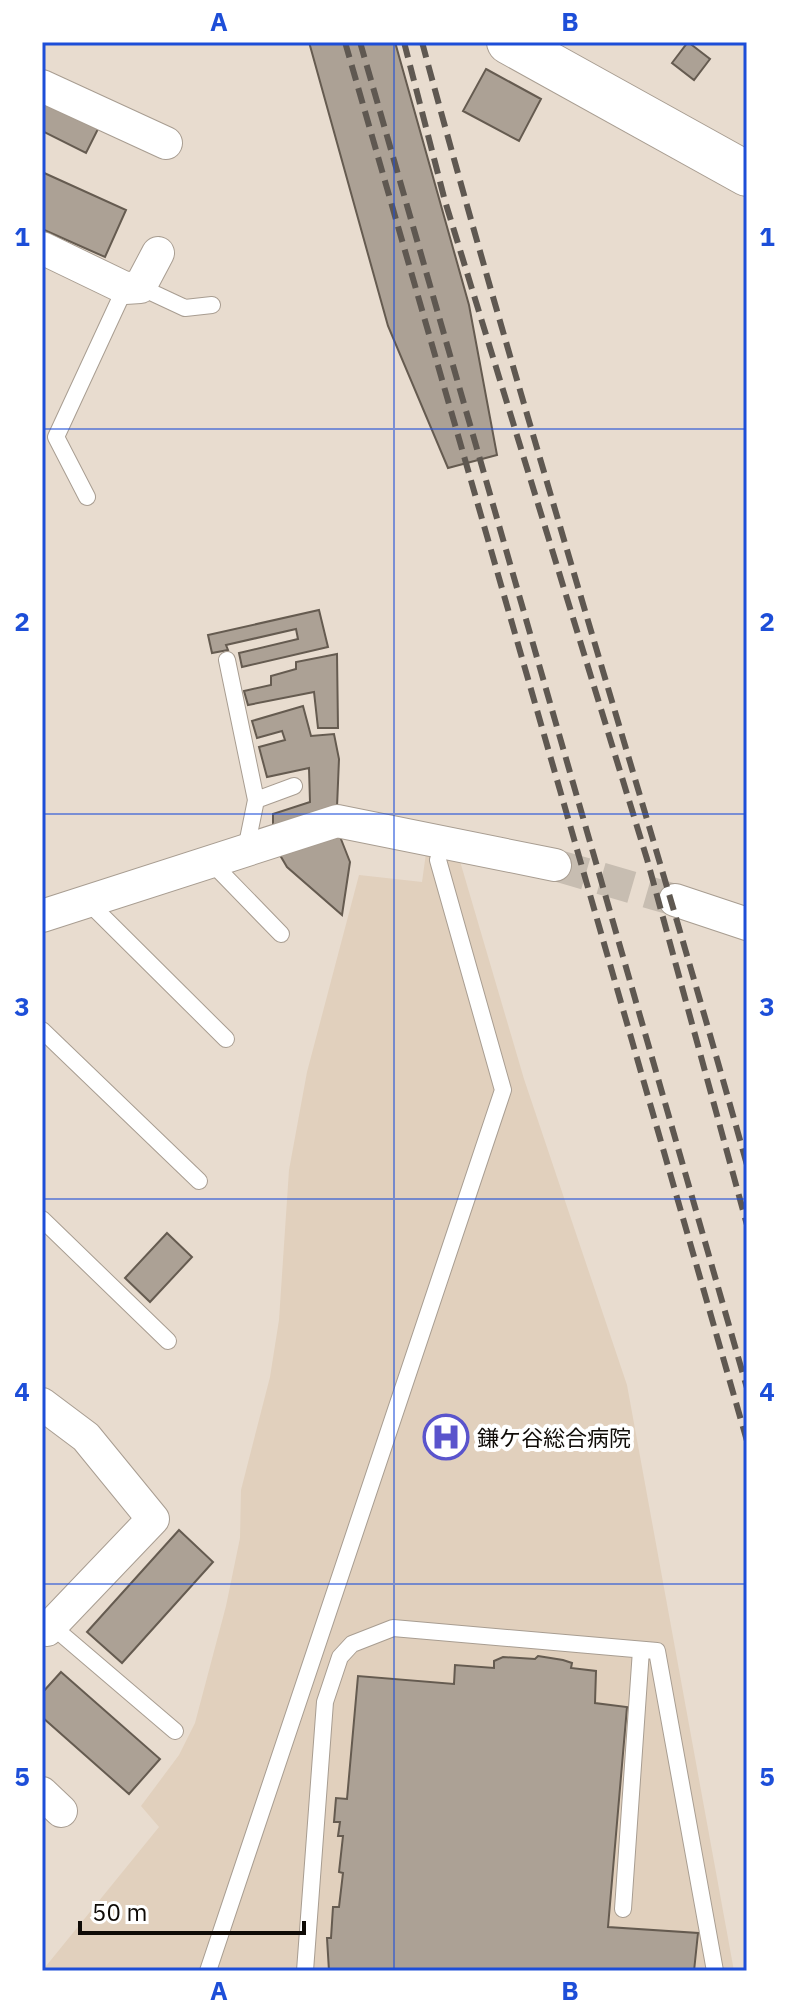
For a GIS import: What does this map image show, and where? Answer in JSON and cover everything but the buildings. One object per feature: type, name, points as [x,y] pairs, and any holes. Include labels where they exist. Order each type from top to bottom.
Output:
[{"type":"street","points":[[509,42],[747,174]]},
{"type":"street","points":[[42,86],[166,143]]},
{"type":"street","points":[[42,248],[133,288],[158,253]]},
{"type":"street","points":[[42,916],[337,821],[555,865]]},
{"type":"street","points":[[675,900],[747,924]]},
{"type":"street","points":[[42,1404],[86,1437],[153,1519],[47,1626]]},
{"type":"lane","points":[[87,497],[56,437],[133,288],[185,308],[212,305]]},
{"type":"lane","points":[[227,660],[256,800],[246,849]]},
{"type":"lane","points":[[256,800],[294,786]]},
{"type":"lane","points":[[208,1971],[503,1090],[438,860]]},
{"type":"lane","points":[[210,861],[281,934]]},
{"type":"lane","points":[[86,900],[226,1039]]},
{"type":"lane","points":[[42,1030],[199,1181]]},
{"type":"lane","points":[[42,1219],[168,1341]]},
{"type":"lane","points":[[47,1626],[175,1731]]},
{"type":"lane","points":[[305,1971],[325,1702],[340,1657],[364,1637],[393,1628],[657,1651],[715,1971]]},
{"type":"lane","points":[[315,1648],[340,1657]]},
{"type":"lane","points":[[623,1909],[641,1650]]},
{"type":"shaded area","name":"鎌ケ谷総合病院","points":[[427,846],[457,851],[524,1079],[627,1385],[734,1971],[42,1971],[159,1827],[141,1806],[179,1755],[195,1723],[226,1606],[240,1538],[241,1490],[270,1377],[279,1320],[289,1170],[307,1072],[359,875],[422,882]]},
{"type":"tunnel","points":[[555,865],[675,900]]},
{"type":"railway","points":[[345,42],[747,1441]]},
{"type":"railway","points":[[360,42],[747,1388]]},
{"type":"railway","points":[[404,42],[445,201],[647,859],[747,1225]]},
{"type":"railway","points":[[422,42],[747,1165]]},
{"type":"place","name":"鎌ケ谷総合病院","points":[[446,1437]]}]
